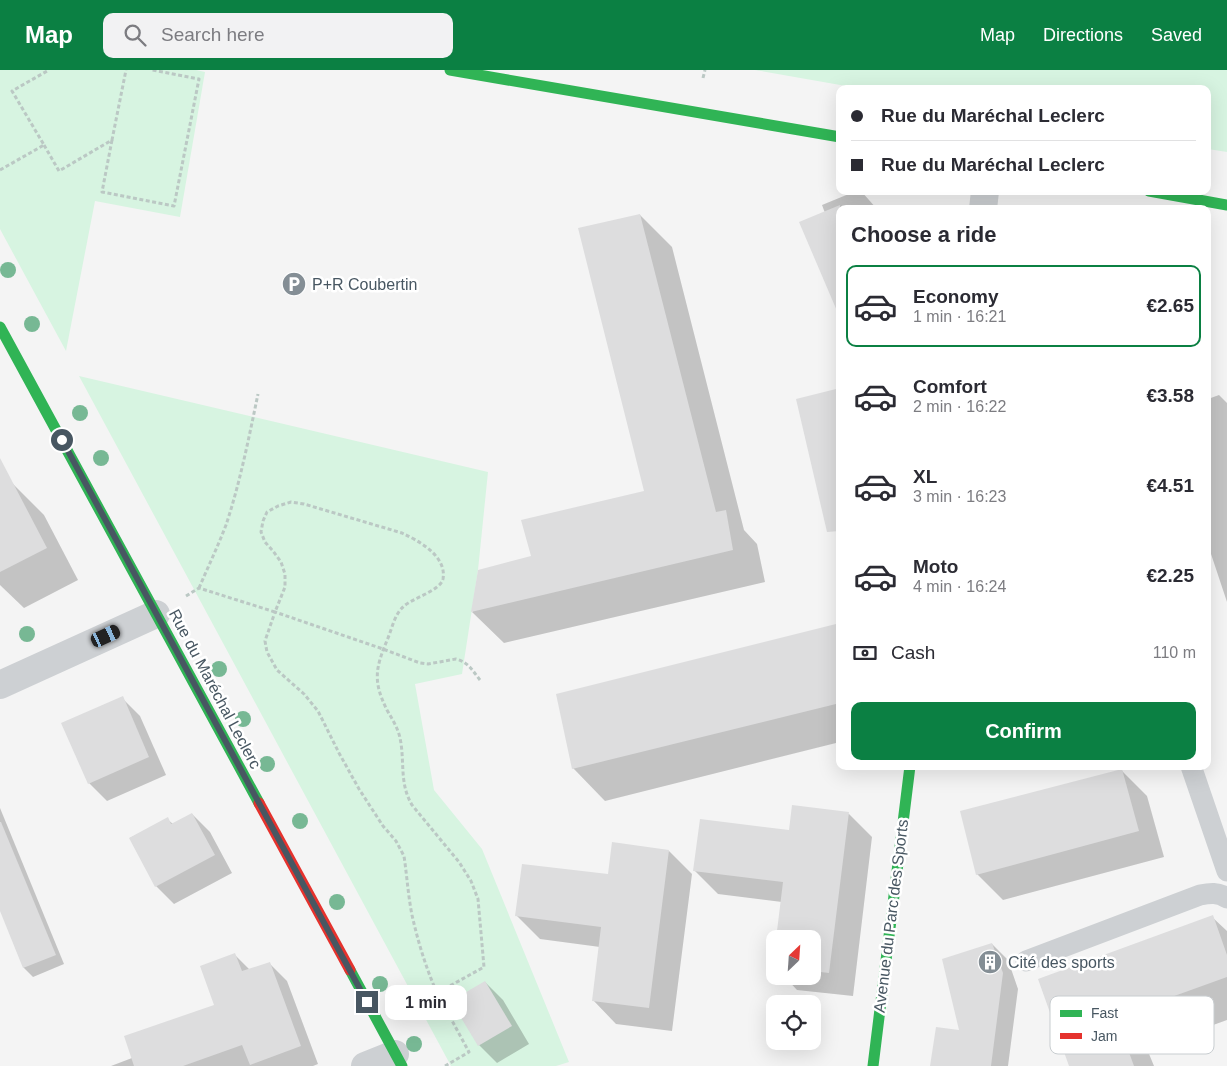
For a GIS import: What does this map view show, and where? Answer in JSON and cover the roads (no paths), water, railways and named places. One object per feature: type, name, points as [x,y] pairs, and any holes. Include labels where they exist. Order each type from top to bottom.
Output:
[{"type":"street","points":[[450,70],[836,137]]},
{"type":"street","points":[[1171,195],[1227,205]]},
{"type":"street","name":"Rue du Maréchal Leclerc","points":[[0,327],[398,1060]]},
{"type":"street","points":[[0,685],[156,614]]},
{"type":"street","name":"Avenue du Parc des Sports","points":[[873,1066],[910,770]]},
{"type":"street","points":[[365,1066],[398,1060]]},
{"type":"lane","points":[[1192,770],[1227,871]]},
{"type":"lane","points":[[1026,961],[1200,895],[1212,893],[1227,898]]},
{"type":"place","name":"P+R Coubertin","points":[[294,284]]},
{"type":"place","name":"Cité des sports","points":[[990,962]]}]
